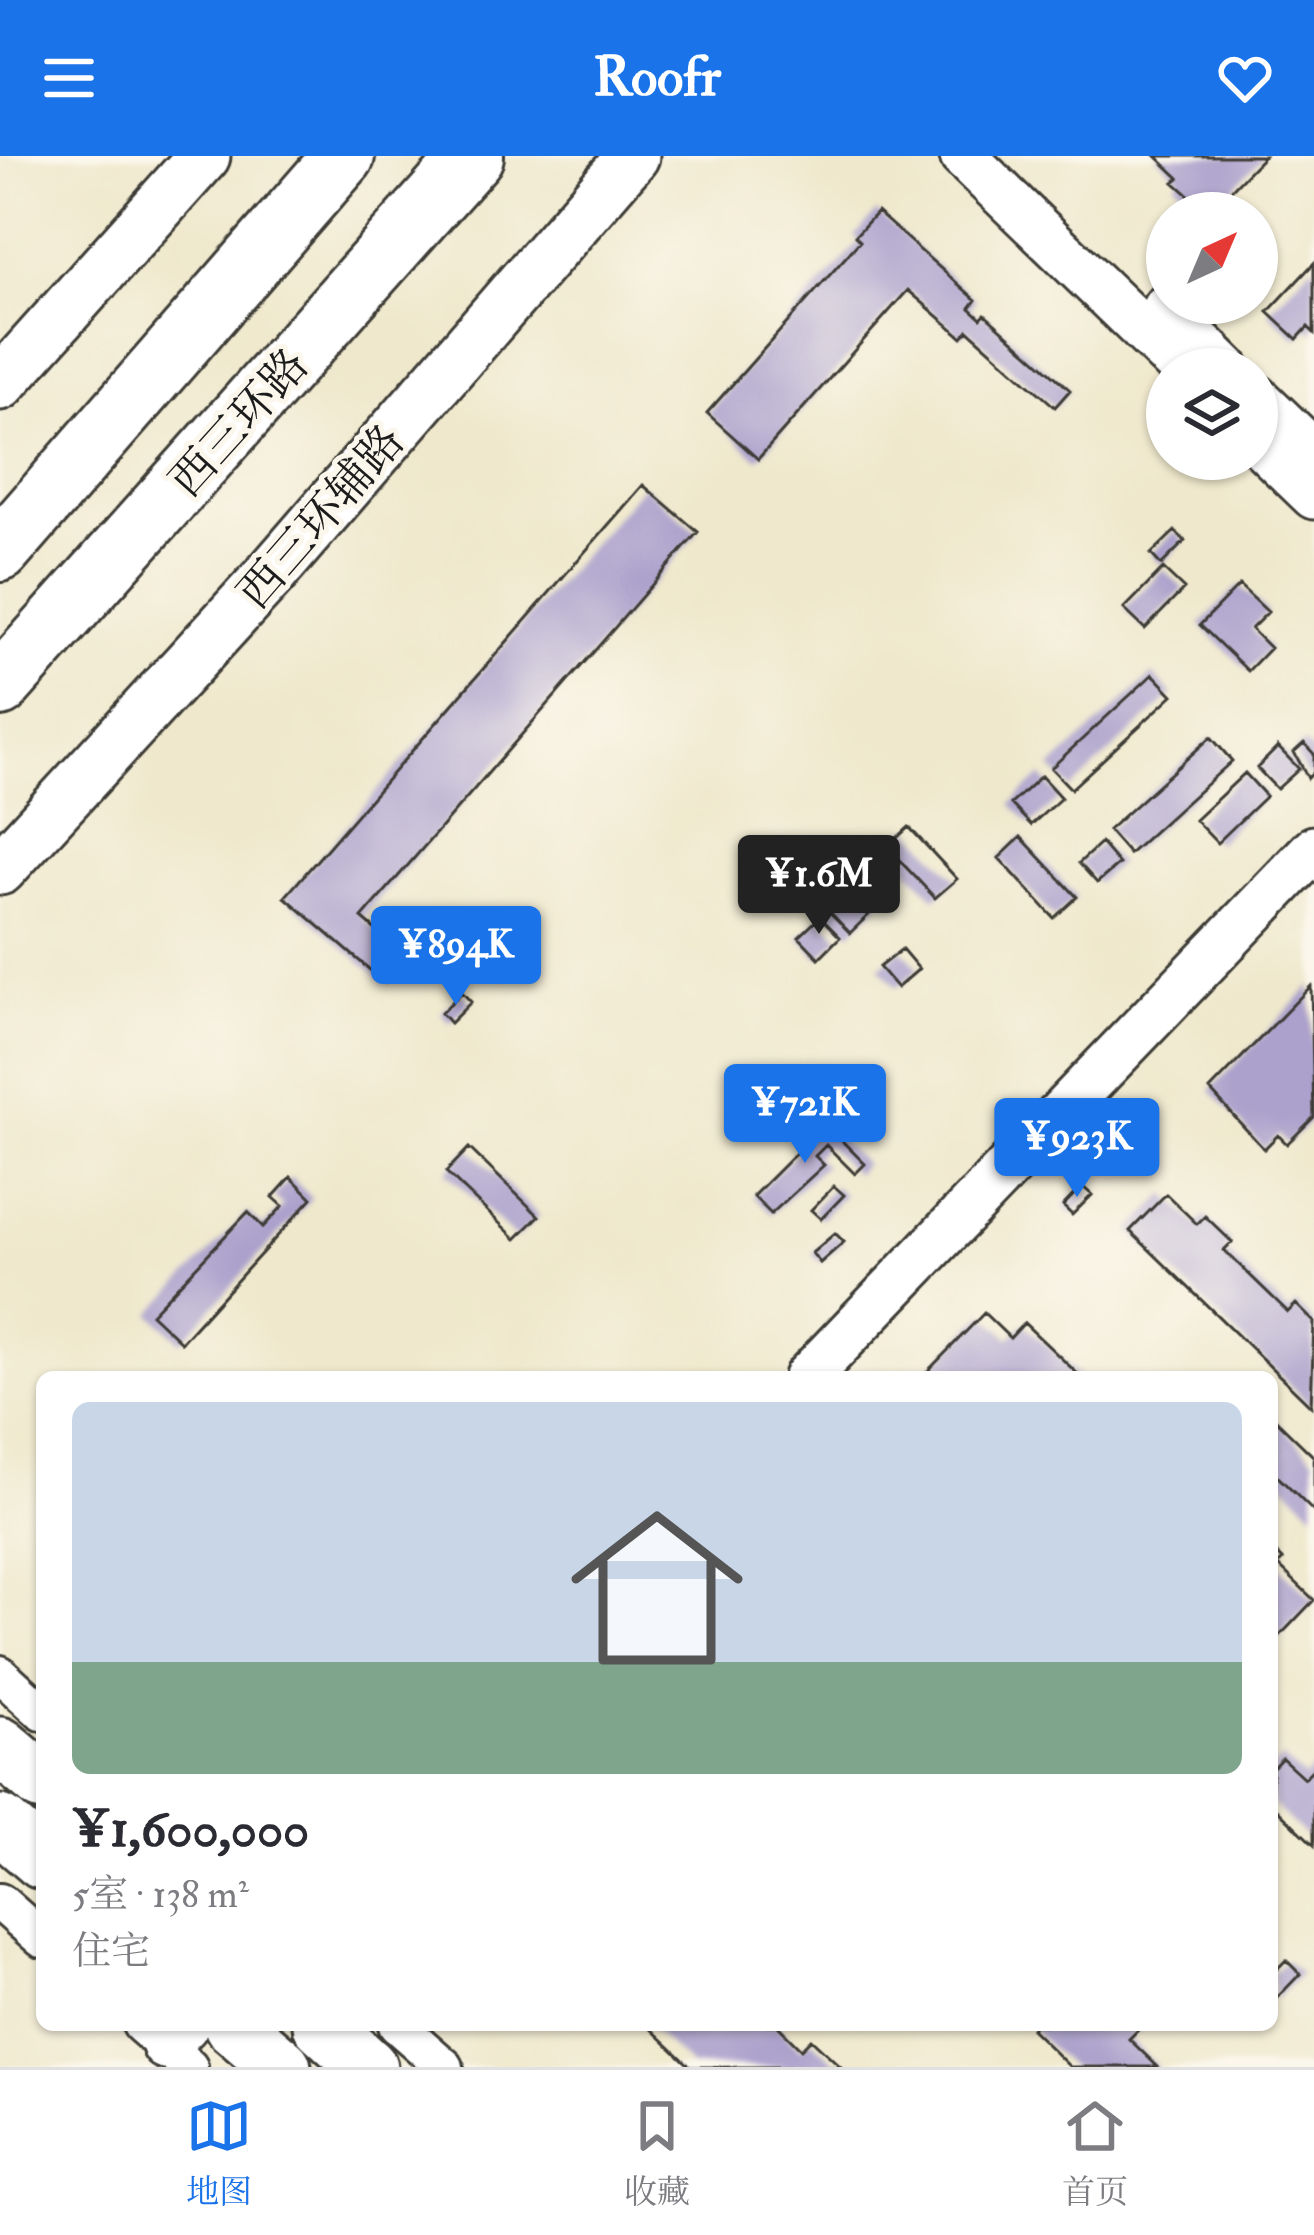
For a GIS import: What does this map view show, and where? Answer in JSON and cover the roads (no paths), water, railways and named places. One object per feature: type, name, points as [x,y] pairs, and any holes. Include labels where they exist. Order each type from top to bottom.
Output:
[{"type":"highway","name":"西三环路","points":[[0,551],[344,156]]},
{"type":"highway","name":"西三环路","points":[[0,686],[473,156]]},
{"type":"main road","points":[[0,384],[204,156]]},
{"type":"main road","name":"西三环辅路","points":[[0,869],[270,575],[633,156]]},
{"type":"main road","points":[[0,1746],[36,1777]]},
{"type":"main road","points":[[0,1824],[36,1855]]},
{"type":"main road","points":[[240,2031],[282,2067]]},
{"type":"main road","points":[[329,2031],[368,2067]]},
{"type":"street","points":[[963,156],[1161,348]]},
{"type":"street","points":[[1008,156],[1205,348]]},
{"type":"street","points":[[1278,418],[1314,453]]},
{"type":"street","points":[[1278,461],[1314,496]]},
{"type":"street","points":[[813,1371],[1314,849]]},
{"type":"street","points":[[0,1674],[36,1707]]},
{"type":"street","points":[[0,1902],[36,1934]]},
{"type":"street","points":[[405,2031],[445,2067]]}]
